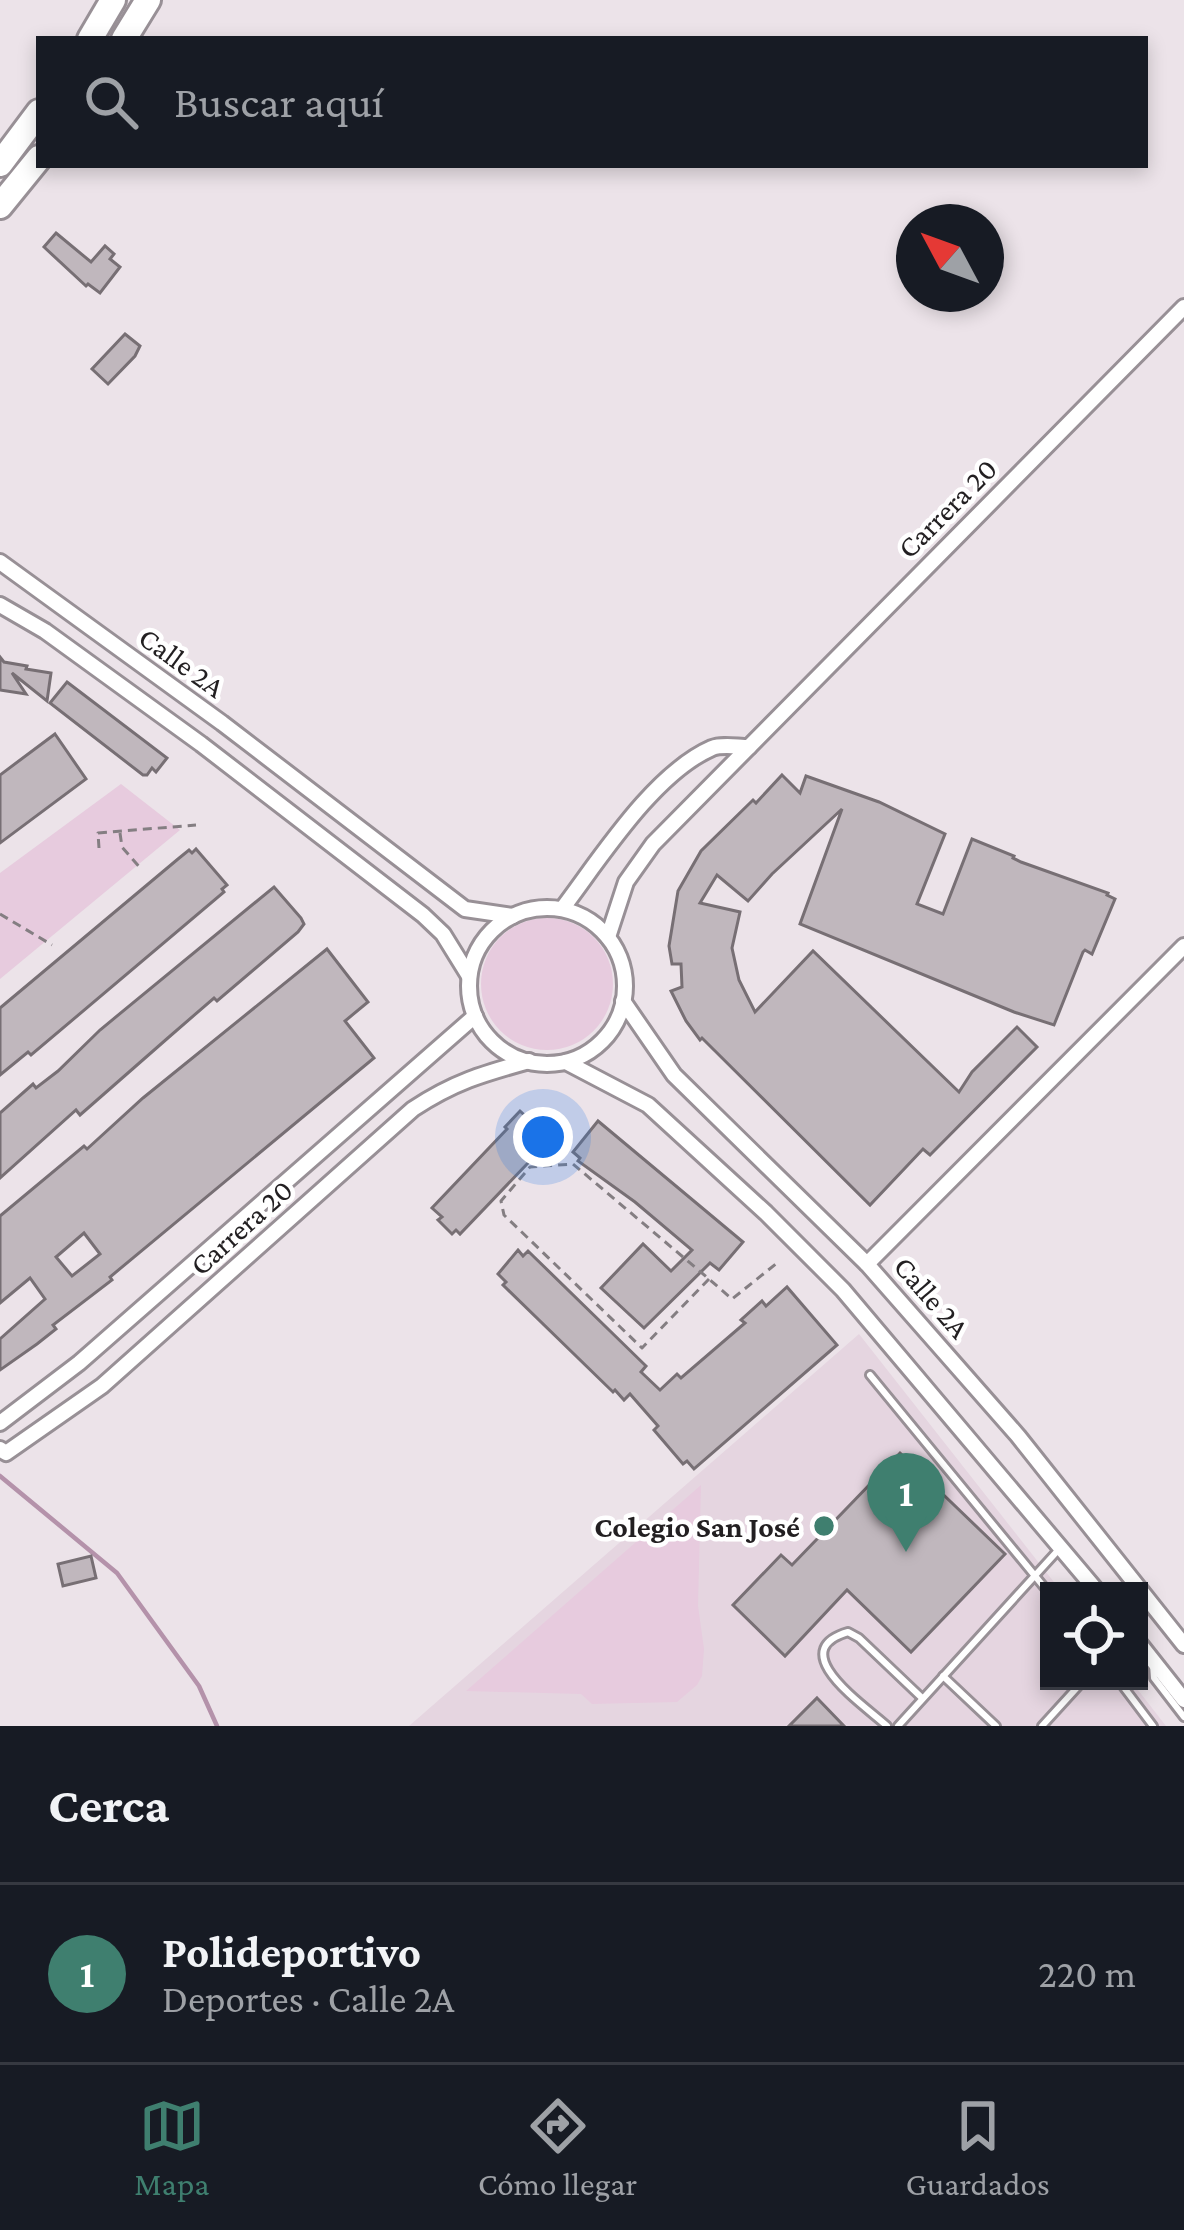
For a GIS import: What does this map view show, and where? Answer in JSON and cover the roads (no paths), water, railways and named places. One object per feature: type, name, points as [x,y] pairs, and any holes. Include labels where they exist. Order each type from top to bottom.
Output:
[{"type":"highway","points":[[92,36],[113,0]]},
{"type":"highway","points":[[126,36],[148,0]]},
{"type":"highway","points":[[0,164],[36,116]]},
{"type":"highway","points":[[0,206],[36,162]]},
{"type":"street","name":"Carrera 20","points":[[608,937],[619,899],[653,844],[1184,307]]},
{"type":"street","name":"Calle 2A","points":[[0,562],[222,723],[465,909],[513,916]]},
{"type":"street","name":"Calle 2A","points":[[0,605],[45,631],[201,744],[423,915],[443,934],[469,976]]},
{"type":"street","points":[[562,910],[630,818],[680,769],[716,746],[749,747]]},
{"type":"street","points":[[537,908],[562,910],[588,919],[608,937],[619,957],[623,1001],[603,1040],[566,1062],[541,1064],[516,1058],[494,1045],[475,1016],[469,976],[477,951],[492,930],[537,908]]},
{"type":"street","points":[[867,1264],[1184,946]]},
{"type":"street","name":"Calle 2A","points":[[623,1001],[674,1076],[867,1264],[1018,1436],[1184,1645]]},
{"type":"street","name":"Carrera 20","points":[[0,1424],[79,1363],[475,1016]]},
{"type":"street","name":"Carrera 20","points":[[0,1449],[6,1453],[102,1386],[413,1109],[467,1078],[529,1061]]},
{"type":"street","name":"Calle 2A","points":[[566,1062],[648,1105],[766,1213],[843,1290],[1090,1582]]},
{"type":"street","points":[[1148,1655],[1184,1700]]},
{"type":"lane","points":[[201,744],[222,723]]},
{"type":"lane","points":[[220,758],[239,737]]},
{"type":"lane","points":[[869,1375],[1040,1582]]},
{"type":"lane","points":[[898,1726],[1062,1546]]},
{"type":"lane","points":[[887,1726],[822,1662],[824,1647],[835,1636],[848,1632],[859,1638],[922,1698]]},
{"type":"lane","points":[[1152,1660],[1154,1678],[1184,1717]]},
{"type":"lane","points":[[943,1676],[996,1726]]},
{"type":"lane","points":[[1042,1726],[1075,1690]]},
{"type":"lane","points":[[1126,1690],[1153,1726]]},
{"type":"waterway","points":[[0,1476],[117,1573],[199,1686],[217,1726]]},
{"type":"place","name":"Colegio San José","points":[[824,1526]]},
{"type":"place","name":"Polideportivo","points":[[906,1552]]}]
